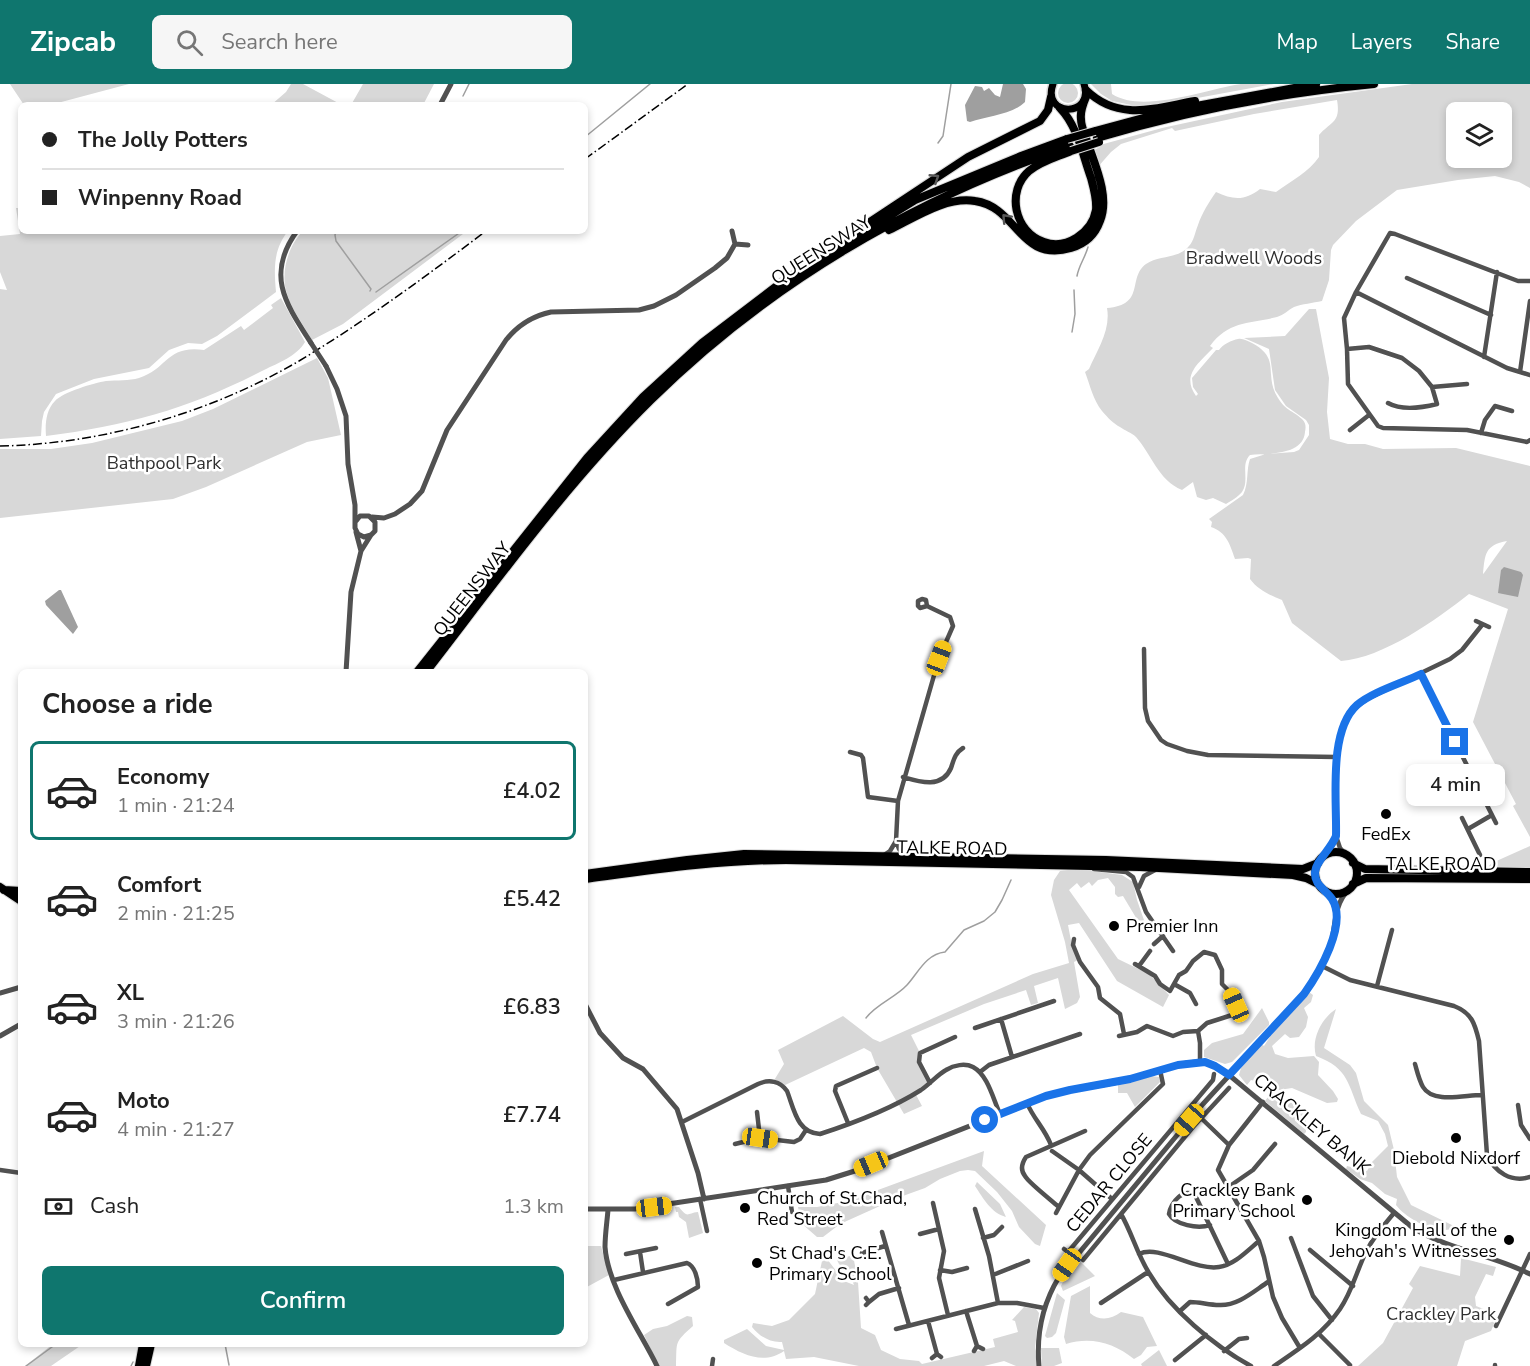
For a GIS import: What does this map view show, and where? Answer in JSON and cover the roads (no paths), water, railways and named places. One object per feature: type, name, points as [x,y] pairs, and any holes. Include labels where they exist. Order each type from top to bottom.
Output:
[{"type":"highway","points":[[1085,88],[1095,97],[1113,106],[1125,110],[1144,111],[1291,84]]},
{"type":"highway","name":"QUEENSWAY","points":[[428,669],[562,498],[599,455],[651,400],[707,349],[788,286],[921,207],[1028,160],[1169,111],[1316,84]]},
{"type":"highway","name":"QUEENSWAY","points":[[1097,137],[1236,105],[1374,84]]},
{"type":"highway","points":[[829,260],[939,207],[963,200],[994,207],[1007,218],[1026,241],[1039,248],[1059,251],[1083,243],[1097,227],[1102,217],[1103,203],[1100,184],[1082,123],[1085,88]]},
{"type":"highway","points":[[782,282],[879,214],[968,157],[1040,121],[1048,110],[1051,95]]},
{"type":"highway","points":[[1060,108],[1074,124],[1094,190],[1096,208],[1087,229],[1071,241],[1054,244],[1041,241],[1026,230],[1017,214],[1018,188],[1032,169],[1069,146],[1097,137]]},
{"type":"highway","name":"QUEENSWAY","points":[[418,669],[587,458],[644,397],[702,343],[782,282],[915,200],[1021,156],[1069,146]]},
{"type":"highway","points":[[433,669],[462,626]]},
{"type":"highway","points":[[1335,853],[1350,860],[1356,874],[1351,887],[1336,894],[1326,892],[1318,884],[1315,874],[1320,860],[1335,853]]},
{"type":"highway","name":"TALKE ROAD","points":[[588,874],[744,854],[1106,860],[1303,869],[1320,860]]},
{"type":"highway","name":"TALKE ROAD","points":[[588,879],[743,860],[1159,868],[1293,875],[1318,884]]},
{"type":"highway","name":"TALKE ROAD","points":[[1350,860],[1365,869],[1480,875]]},
{"type":"highway","name":"TALKE ROAD","points":[[1351,887],[1366,878],[1501,875],[1530,872]]},
{"type":"highway","name":"TALKE ROAD","points":[[1501,875],[1530,879]]},
{"type":"highway","points":[[2,888],[18,891]]},
{"type":"highway","points":[[2,888],[18,899]]},
{"type":"highway","points":[[139,1366],[142,1347]]},
{"type":"highway","points":[[146,1366],[150,1347]]},
{"type":"main road","points":[[1047,84],[1060,108],[1070,110],[1083,102],[1085,88]]},
{"type":"main road","points":[[1051,95],[1053,84]]},
{"type":"street","points":[[442,102],[451,84]]},
{"type":"street","points":[[346,669],[351,592],[361,551],[384,518],[410,504],[422,491],[451,424],[516,327],[539,314],[551,312],[639,310],[654,306],[676,295],[727,258],[735,244],[732,231]]},
{"type":"street","points":[[1530,281],[1518,281],[1390,233],[1356,292],[1344,318],[1348,384],[1378,426],[1467,430],[1527,442],[1530,440]]},
{"type":"street","points":[[295,234],[288,244],[282,263],[285,302],[326,366],[346,416],[348,464],[355,505],[356,531],[361,551]]},
{"type":"street","points":[[735,244],[748,245]]},
{"type":"street","points":[[1484,357],[1497,272]]},
{"type":"street","points":[[1407,278],[1491,315]]},
{"type":"street","points":[[1356,292],[1484,357],[1530,375]]},
{"type":"street","points":[[1520,372],[1530,301]]},
{"type":"street","points":[[1347,349],[1369,347],[1402,358],[1419,370],[1432,387],[1437,404],[1424,407],[1396,407],[1388,403]]},
{"type":"street","points":[[1432,387],[1467,384]]},
{"type":"street","points":[[1481,433],[1485,420],[1495,406],[1512,411]]},
{"type":"street","points":[[1350,430],[1370,415]]},
{"type":"street","points":[[355,505],[375,522],[373,533]]},
{"type":"street","points":[[356,521],[360,516],[384,518]]},
{"type":"street","points":[[356,531],[361,536],[373,533]]},
{"type":"street","points":[[908,856],[899,849],[896,841],[898,801],[903,777],[939,658],[953,621],[951,617],[927,606]]},
{"type":"street","points":[[1476,621],[1489,627]]},
{"type":"street","points":[[1320,860],[1333,845],[1336,836],[1337,757],[1342,728],[1358,705],[1366,699],[1450,659],[1462,650],[1482,625]]},
{"type":"street","points":[[1144,649],[1144,708],[1154,731],[1167,744],[1209,755],[1337,757]]},
{"type":"street","points":[[1421,674],[1496,823]]},
{"type":"street","points":[[903,777],[931,783],[941,780],[950,771],[957,752],[963,747]]},
{"type":"street","points":[[850,752],[861,755],[868,797],[898,801]]},
{"type":"street","points":[[1468,829],[1492,815]]},
{"type":"street","points":[[1462,818],[1480,855]]},
{"type":"street","points":[[1336,836],[1340,848],[1350,860]]},
{"type":"street","points":[[882,856],[890,851],[896,841]]},
{"type":"street","points":[[1054,865],[1126,872],[1133,877],[1146,912],[1173,951]]},
{"type":"street","points":[[1138,889],[1144,876],[1159,868]]},
{"type":"street","points":[[1039,1366],[1038,1337],[1044,1308],[1053,1287],[1067,1265],[1162,1151],[1304,994],[1322,966],[1332,941],[1341,897],[1351,887]]},
{"type":"street","points":[[1326,892],[1335,904],[1336,913]]},
{"type":"street","points":[[1377,986],[1392,930]]},
{"type":"street","points":[[1154,944],[1163,936]]},
{"type":"street","points":[[1074,939],[1073,945],[1090,982],[1098,987],[1100,998],[1104,1003],[1119,1014],[1122,1035],[1137,1032],[1147,1026],[1173,1036],[1183,1032],[1198,1031],[1207,1023],[1232,1016],[1236,1009],[1230,992],[1222,984],[1222,970],[1215,955],[1204,952],[1193,961],[1186,971],[1179,975],[1174,984],[1173,993],[1155,976],[1137,965],[1150,951]]},
{"type":"street","points":[[1322,966],[1350,980],[1454,1006],[1467,1012],[1474,1023],[1479,1041],[1487,1155],[1491,1164],[1504,1175],[1522,1179],[1530,1177]]},
{"type":"street","points":[[1174,984],[1190,993],[1197,1004]]},
{"type":"street","points":[[0,993],[18,988]]},
{"type":"street","points":[[975,1028],[1054,1001]]},
{"type":"street","points":[[588,1010],[600,1034],[623,1058],[643,1069],[673,1104],[682,1122],[702,1199],[705,1228]]},
{"type":"street","points":[[1001,1019],[1012,1057]]},
{"type":"street","points":[[0,1036],[18,1026]]},
{"type":"street","points":[[588,1209],[635,1209],[842,1176],[1027,1103],[1070,1090],[1130,1079],[1178,1065],[1200,1062],[1198,1031]]},
{"type":"street","points":[[980,1072],[989,1065],[1080,1034]]},
{"type":"street","points":[[930,1083],[919,1062],[920,1053],[955,1037]]},
{"type":"street","name":"CRACKLEY BANK","points":[[1200,1062],[1215,1066],[1229,1075],[1413,1228],[1436,1241],[1530,1274]]},
{"type":"street","points":[[1415,1064],[1423,1088],[1438,1097],[1482,1095]]},
{"type":"street","points":[[682,1122],[758,1084],[770,1081],[783,1086],[787,1091],[799,1122],[806,1130],[820,1134],[893,1106],[946,1070],[959,1065],[967,1065],[980,1072],[1000,1114]]},
{"type":"street","points":[[848,1123],[835,1088],[837,1084],[877,1068]]},
{"type":"street","points":[[1056,1213],[1079,1170],[1100,1144],[1163,1084],[1160,1070]]},
{"type":"street","name":"CEDAR CLOSE","points":[[1066,1251],[1213,1080],[1214,1074]]},
{"type":"street","points":[[1084,1257],[1227,1089]]},
{"type":"street","points":[[1263,1102],[1229,1144],[1218,1170],[1258,1241],[1264,1257],[1268,1282],[1282,1318],[1300,1348]]},
{"type":"street","points":[[1027,1103],[1046,1131],[1051,1145]]},
{"type":"street","points":[[1518,1105],[1521,1125],[1530,1138]]},
{"type":"street","points":[[757,1112],[760,1138]]},
{"type":"street","points":[[1201,1118],[1229,1144]]},
{"type":"street","points":[[736,1142],[760,1138],[795,1142],[806,1130]]},
{"type":"street","points":[[1059,1207],[1025,1177],[1022,1169],[1026,1157],[1085,1131]]},
{"type":"street","points":[[1227,1188],[1253,1170],[1275,1144]]},
{"type":"street","points":[[1157,1146],[1162,1151]]},
{"type":"street","points":[[1055,1152],[1112,1199]]},
{"type":"street","points":[[0,1170],[18,1173]]},
{"type":"street","points":[[788,1186],[792,1212]]},
{"type":"street","points":[[1210,1225],[1198,1227],[1173,1220],[1170,1218],[1169,1210],[1183,1193],[1193,1193],[1210,1225],[1228,1264]]},
{"type":"street","points":[[935,1204],[944,1251],[939,1284],[948,1315]]},
{"type":"street","points":[[1115,1207],[1121,1214],[1148,1272],[1162,1293],[1224,1351],[1251,1366]]},
{"type":"street","points":[[608,1210],[605,1248],[614,1280],[657,1366]]},
{"type":"street","points":[[978,1212],[998,1303]]},
{"type":"street","points":[[1274,1366],[1319,1334],[1332,1320],[1353,1286],[1368,1248],[1394,1213]]},
{"type":"street","points":[[984,1238],[994,1235],[1002,1227]]},
{"type":"street","points":[[918,1235],[939,1229]]},
{"type":"street","points":[[882,1232],[909,1325]]},
{"type":"street","points":[[1291,1238],[1313,1296],[1323,1312],[1332,1320]]},
{"type":"street","points":[[1139,1254],[1150,1251],[1193,1265],[1218,1268],[1237,1259],[1258,1241]]},
{"type":"street","points":[[862,1253],[885,1246]]},
{"type":"street","points":[[626,1254],[656,1248]]},
{"type":"street","points":[[1310,1250],[1353,1286]]},
{"type":"street","points":[[640,1252],[643,1272]]},
{"type":"street","points":[[1496,1326],[1530,1254]]},
{"type":"street","points":[[993,1275],[1028,1261]]},
{"type":"street","points":[[614,1280],[687,1263],[692,1266],[698,1287],[668,1304]]},
{"type":"street","points":[[940,1270],[951,1272],[963,1268]]},
{"type":"street","points":[[1102,1300],[1148,1272]]},
{"type":"street","points":[[1180,1311],[1190,1302],[1231,1304],[1268,1282]]},
{"type":"street","points":[[867,1301],[879,1294],[899,1288]]},
{"type":"street","points":[[896,1329],[998,1303],[1017,1303],[1044,1308]]},
{"type":"street","points":[[966,1311],[975,1349],[983,1349]]},
{"type":"street","points":[[928,1321],[939,1356],[932,1358]]},
{"type":"street","points":[[1319,1334],[1350,1365]]},
{"type":"street","points":[[1174,1360],[1206,1335]]},
{"type":"street","points":[[1224,1351],[1239,1339],[1247,1338]]},
{"type":"street","points":[[713,1359],[713,1366]]},
{"type":"waterway","points":[[463,96],[469,84]]},
{"type":"waterway","points":[[588,135],[650,84]]},
{"type":"waterway","points":[[938,143],[943,136],[951,84]]},
{"type":"waterway","points":[[335,234],[336,241],[371,289],[370,291]]},
{"type":"waterway","points":[[376,292],[458,234]]},
{"type":"waterway","points":[[1077,276],[1088,247]]},
{"type":"waterway","points":[[1072,332],[1075,314],[1074,290]]},
{"type":"waterway","points":[[866,1018],[902,990],[928,960],[945,952],[964,930],[984,921],[995,912],[1011,880]]},
{"type":"waterway","points":[[26,1366],[52,1347]]},
{"type":"waterway","points":[[226,1347],[229,1365]]},
{"type":"waterway","points":[[131,1366],[133,1362]]},
{"type":"railway","points":[[588,157],[688,84]]},
{"type":"railway","points":[[0,446],[39,444],[116,432],[155,422],[229,396],[265,380],[347,331],[482,234]]},
{"type":"place","name":"FedEx","points":[[1386,814]]},
{"type":"place","name":"Premier Inn","points":[[1114,926]]},
{"type":"place","name":"Diebold Nixdorf","points":[[1456,1138]]},
{"type":"place","name":"Crackley Bank Primary School","points":[[1307,1200]]},
{"type":"place","name":"Church of St.Chad, Red Street","points":[[745,1208]]},
{"type":"place","name":"Kingdom Hall of the Jehovah's Witnesses","points":[[1509,1240]]},
{"type":"place","name":"St Chad's C.E. Primary School","points":[[757,1263]]},
{"type":"park label","name":"Bradwell Woods","points":[[1254,258]]},
{"type":"park label","name":"Bathpool Park","points":[[164,463]]},
{"type":"park label","name":"Crackley Park","points":[[1441,1314]]}]
